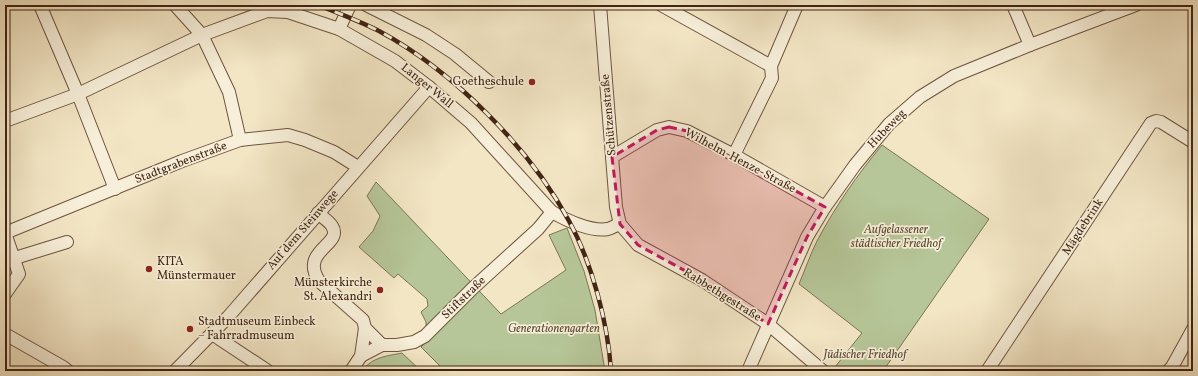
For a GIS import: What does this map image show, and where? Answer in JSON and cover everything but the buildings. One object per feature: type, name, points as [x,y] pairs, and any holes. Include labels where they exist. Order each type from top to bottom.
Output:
[{"type":"street","points":[[40,5],[78,94],[115,189]]},
{"type":"street","points":[[175,5],[202,35],[229,92],[240,140]]},
{"type":"street","points":[[339,29],[350,5]]},
{"type":"street","points":[[366,5],[426,35],[455,54],[489,82]]},
{"type":"street","name":"Schützenstraße","points":[[600,5],[616,207],[620,224]]},
{"type":"street","points":[[661,5],[771,66]]},
{"type":"street","points":[[734,155],[772,78],[771,66],[797,5]]},
{"type":"street","points":[[1013,5],[1030,45]]},
{"type":"street","name":"Hubeweg","points":[[748,371],[808,237],[825,207],[855,164],[890,124],[920,98],[954,76],[1030,45],[1136,5]]},
{"type":"street","name":"Langer Wall","points":[[5,121],[78,94],[202,35],[267,11],[288,12],[339,29],[395,60],[471,123],[552,212],[569,221],[595,229],[608,228],[620,224]]},
{"type":"street","name":"Auf dem Steinwege","points":[[175,371],[212,334],[429,87]]},
{"type":"street","name":"Mägdebrink","points":[[988,371],[1151,123],[1156,121],[1161,122],[1193,142]]},
{"type":"street","name":"Wilhelm-Henze-Straße","points":[[612,157],[657,130],[669,127],[687,130],[825,207]]},
{"type":"street","name":"Stadtgrabenstraße","points":[[5,233],[240,140],[288,135],[306,140],[334,152],[358,167]]},
{"type":"street","name":"Stiftstraße","points":[[360,356],[382,345],[397,345],[414,342],[425,336],[473,288],[538,229],[552,212]]},
{"type":"street","points":[[318,213],[332,225],[334,232],[333,238],[316,257],[313,265],[314,274],[319,281],[363,320],[365,328],[360,356],[351,371]]},
{"type":"street","name":"Rabbethgestraße","points":[[620,224],[638,245],[702,280],[768,324],[823,371]]},
{"type":"street","points":[[5,233],[15,258],[19,274],[5,294]]},
{"type":"street","points":[[15,258],[68,242]]},
{"type":"street","points":[[365,328],[382,345]]},
{"type":"street","points":[[1168,371],[1172,367],[1193,329]]},
{"type":"street","points":[[5,334],[68,371]]},
{"type":"street","points":[[212,334],[268,371]]},
{"type":"highlighted area","points":[[669,127],[687,131],[825,207],[807,237],[768,324],[702,280],[638,245],[620,224],[612,157],[657,130]]},
{"type":"green space","name":"Aufgelassener städtischer Friedhof","points":[[882,145],[989,219],[883,371],[840,371],[835,367],[862,333],[799,284],[814,246],[831,216],[855,180]]},
{"type":"green space","name":"Generationengarten","points":[[376,182],[501,314],[566,270],[549,235],[567,228],[584,271],[595,310],[605,371],[445,371],[421,347],[437,332],[426,326],[426,322],[421,312],[428,306],[427,299],[398,274],[394,278],[359,247],[373,231],[380,216],[367,196]]},
{"type":"green space","points":[[402,353],[421,371],[362,371],[366,366],[375,360],[385,356]]},
{"type":"railway","points":[[318,5],[379,31],[434,67],[487,113],[533,166],[569,221],[585,255],[598,294],[606,333],[611,371]]},
{"type":"place","name":"Goetheschule","points":[[532,82]]},
{"type":"place","name":"KITA Münstermauer","points":[[149,269]]},
{"type":"place","name":"Münsterkirche St. Alexandri","points":[[380,290]]},
{"type":"place","name":"Stadtmuseum Einbeck – Fahrradmuseum","points":[[190,329]]},
{"type":"park label","name":"Jüdischer Friedhof","points":[[865,355]]}]
